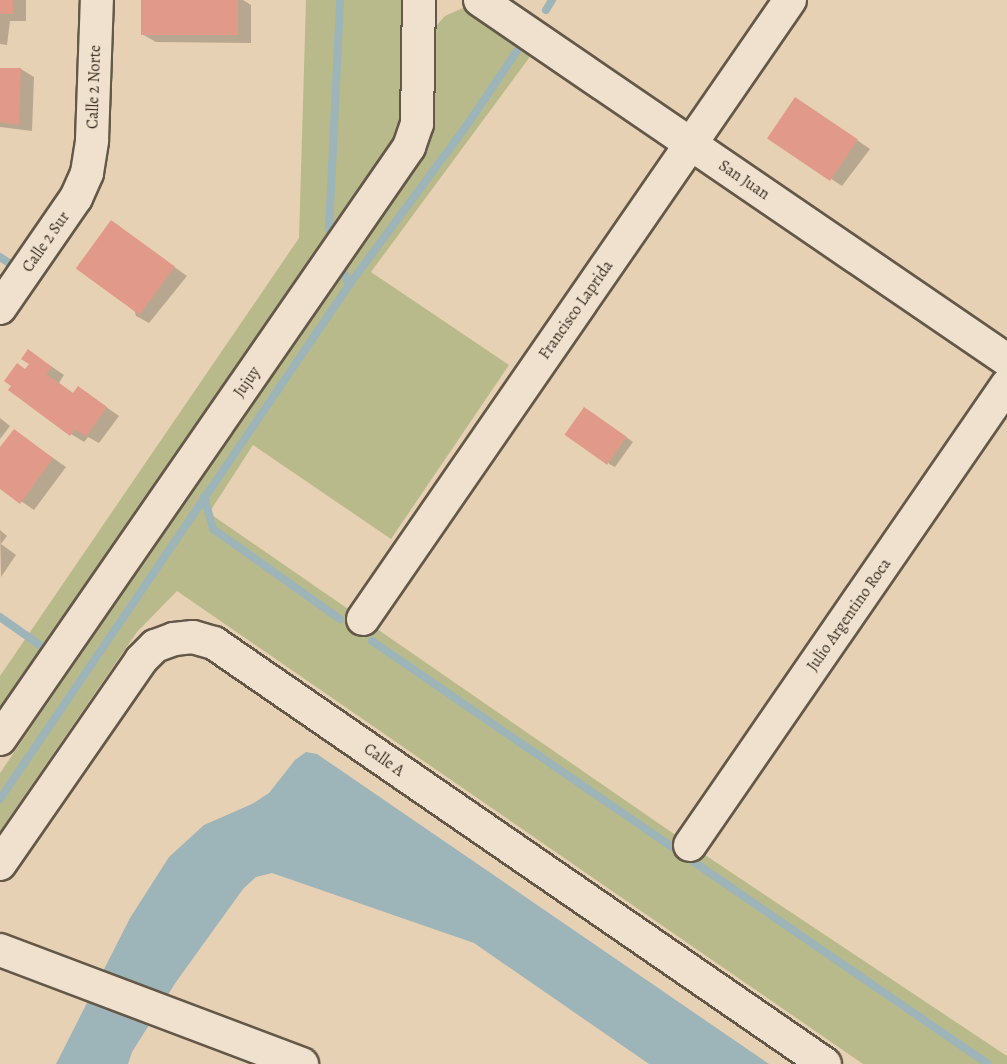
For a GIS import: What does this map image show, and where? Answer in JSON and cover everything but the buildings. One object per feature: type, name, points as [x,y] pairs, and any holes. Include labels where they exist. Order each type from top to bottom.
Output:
[{"type":"street","name":"Calle 2 Norte","points":[[87,173],[92,140],[97,0]]},
{"type":"street","name":"Jujuy","points":[[0,739],[409,147],[417,124],[419,0]]},
{"type":"street","name":"San Juan","points":[[480,0],[1007,360]]},
{"type":"street","name":"Francisco Laprida","points":[[363,619],[790,0]]},
{"type":"street","name":"Calle 2 Sur","points":[[0,308],[76,198],[87,173]]},
{"type":"street","name":"Julio Argentino Roca","points":[[690,845],[1007,385]]},
{"type":"street","name":"Calle A","points":[[0,864],[141,660],[155,646],[174,639],[193,637],[214,643],[825,1064]]},
{"type":"street","points":[[0,950],[302,1064]]},
{"type":"green space","points":[[306,0],[408,0],[404,137],[0,719],[0,676],[299,238]]},
{"type":"green space","points":[[465,7],[473,9],[532,54],[371,272],[509,365],[391,539],[253,445],[209,513],[690,845],[1007,1056],[1007,1064],[863,1064],[177,591],[137,632],[0,831],[0,773],[172,521],[361,234],[433,49],[436,26],[445,16]]},
{"type":"water","points":[[306,752],[317,754],[769,1064],[649,1064],[474,943],[272,873],[256,877],[243,889],[176,982],[132,1052],[128,1064],[56,1064],[130,918],[169,857],[204,825],[252,804],[269,793],[295,760]]},
{"type":"waterway","points":[[329,229],[340,0]]},
{"type":"waterway","points":[[546,10],[552,0]]},
{"type":"waterway","points":[[0,799],[349,285],[467,125],[517,51]]},
{"type":"waterway","points":[[0,257],[19,270]]},
{"type":"waterway","points":[[344,273],[349,285]]},
{"type":"waterway","points":[[204,497],[213,529],[340,619]]},
{"type":"waterway","points":[[0,617],[44,648]]},
{"type":"waterway","points":[[372,641],[988,1064]]}]
